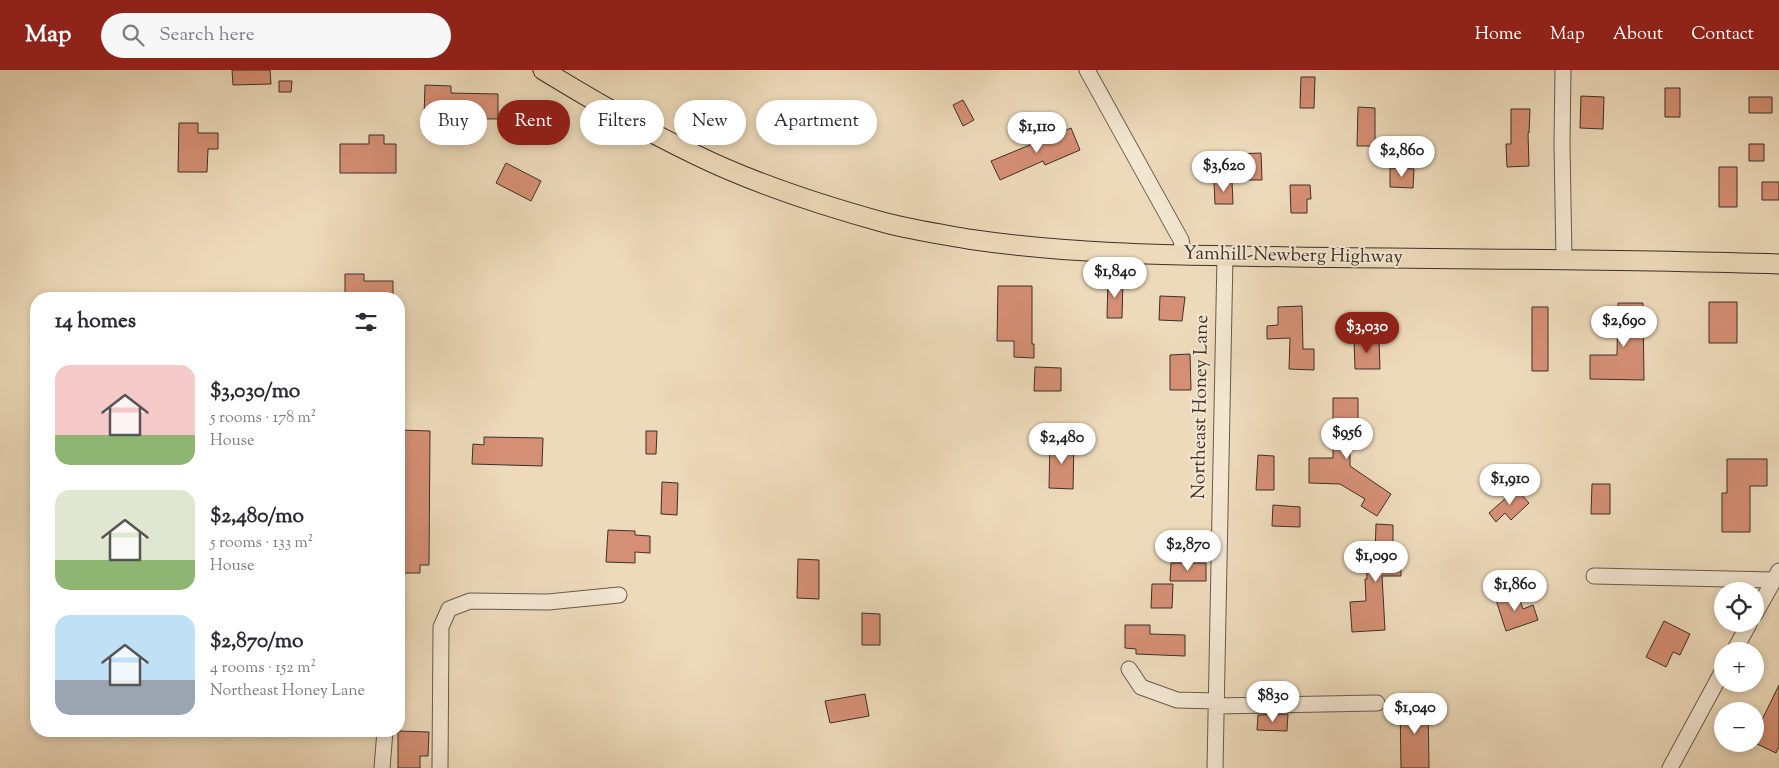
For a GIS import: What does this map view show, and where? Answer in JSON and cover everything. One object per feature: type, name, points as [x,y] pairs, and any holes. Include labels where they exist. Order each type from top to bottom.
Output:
[{"type":"main road","name":"Yamhill-Newberg Highway","points":[[543,70],[606,108],[695,155],[782,191],[898,226],[1008,245],[1072,251],[1184,255],[1779,264]]},
{"type":"street","points":[[1087,70],[1181,240],[1184,255]]},
{"type":"street","points":[[1563,70],[1564,260]]},
{"type":"street","name":"Northeast Honey Lane","points":[[1215,768],[1225,256]]},
{"type":"street","points":[[1594,576],[1776,576],[1764,598]]},
{"type":"street","points":[[440,768],[441,627],[449,608],[470,601],[548,602],[619,595]]},
{"type":"street","points":[[1129,669],[1141,687],[1177,700],[1216,704],[1377,703]]},
{"type":"street","points":[[1670,768],[1714,687]]},
{"type":"street","points":[[382,768],[385,737]]},
{"type":"building","points":[[232,70],[270,70],[271,84],[233,85]]},
{"type":"building","points":[[1301,77],[1315,77],[1314,108],[1300,108]]},
{"type":"building","points":[[279,81],[292,81],[291,92],[279,92]]},
{"type":"building","points":[[425,85],[451,86],[451,93],[498,94],[497,119],[487,119],[487,100],[425,100]]},
{"type":"building","points":[[1665,88],[1680,88],[1680,117],[1665,117]]},
{"type":"building","points":[[1581,96],[1604,97],[1603,129],[1580,128]]},
{"type":"building","points":[[1749,97],[1772,97],[1772,113],[1749,113]]},
{"type":"building","points":[[963,100],[974,120],[963,126],[953,105]]},
{"type":"building","points":[[1358,107],[1375,108],[1375,146],[1357,146]]},
{"type":"building","points":[[1511,109],[1530,109],[1528,133],[1529,166],[1507,167],[1506,144],[1511,144]]},
{"type":"building","points":[[179,123],[198,123],[198,133],[218,133],[218,149],[208,149],[207,172],[178,172]]},
{"type":"building","points":[[1071,128],[1080,150],[1045,165],[1043,161],[1000,180],[991,161]]},
{"type":"building","points":[[369,135],[384,135],[384,144],[396,144],[396,173],[340,173],[340,144],[369,144]]},
{"type":"building","points":[[1749,144],[1764,144],[1764,161],[1749,161]]},
{"type":"building","points":[[1261,153],[1262,180],[1235,180],[1235,154]]},
{"type":"building","points":[[506,163],[541,181],[531,201],[496,183]]},
{"type":"building","points":[[1719,167],[1737,167],[1737,207],[1719,207]]},
{"type":"building","points":[[1390,168],[1414,169],[1413,188],[1390,187]]},
{"type":"building","points":[[1232,181],[1233,204],[1215,204],[1214,182]]},
{"type":"building","points":[[1762,182],[1779,182],[1779,200],[1762,200]]},
{"type":"building","points":[[1290,185],[1310,185],[1311,199],[1307,199],[1307,213],[1291,213]]},
{"type":"building","points":[[345,274],[364,274],[364,281],[393,281],[393,292],[345,292]]},
{"type":"building","points":[[1108,279],[1123,280],[1122,318],[1107,318]]},
{"type":"building","points":[[998,286],[1032,286],[1032,344],[1034,344],[1034,358],[1014,357],[1014,341],[997,341]]},
{"type":"building","points":[[1160,296],[1185,297],[1182,321],[1159,320]]},
{"type":"building","points":[[1709,302],[1737,302],[1737,343],[1709,343]]},
{"type":"building","points":[[1618,303],[1643,303],[1644,380],[1590,379],[1590,355],[1617,355]]},
{"type":"building","points":[[1302,306],[1303,349],[1314,349],[1314,370],[1289,369],[1290,338],[1267,339],[1267,326],[1278,325],[1278,307]]},
{"type":"building","points":[[1532,307],[1548,307],[1548,371],[1532,371]]},
{"type":"building","points":[[1379,338],[1380,369],[1355,369],[1354,339]]},
{"type":"building","points":[[1190,354],[1191,390],[1170,390],[1170,355]]},
{"type":"building","points":[[1035,367],[1061,368],[1061,391],[1034,391]]},
{"type":"building","points":[[1333,398],[1358,398],[1358,426],[1354,426],[1354,438],[1350,438],[1350,466],[1391,494],[1377,516],[1361,506],[1365,499],[1340,484],[1309,483],[1309,458],[1333,458]]},
{"type":"building","points":[[405,430],[430,431],[429,565],[420,565],[420,573],[405,573]]},
{"type":"building","points":[[646,431],[657,431],[656,454],[646,454]]},
{"type":"building","points":[[484,437],[543,438],[542,466],[472,464],[473,444],[484,445]]},
{"type":"building","points":[[1050,441],[1074,441],[1073,489],[1049,488]]},
{"type":"building","points":[[1258,455],[1274,456],[1274,490],[1256,490]]},
{"type":"building","points":[[1727,459],[1767,459],[1767,486],[1750,486],[1750,532],[1722,532],[1722,493],[1727,493]]},
{"type":"building","points":[[662,482],[678,483],[677,515],[661,514]]},
{"type":"building","points":[[1592,484],[1610,484],[1610,514],[1591,514]]},
{"type":"building","points":[[1516,489],[1529,503],[1511,520],[1505,513],[1496,522],[1489,513]]},
{"type":"building","points":[[1273,505],[1300,507],[1300,527],[1272,526]]},
{"type":"building","points":[[1376,524],[1393,525],[1393,556],[1401,555],[1401,576],[1382,576],[1385,630],[1352,632],[1350,602],[1366,601],[1366,556],[1375,556]]},
{"type":"building","points":[[608,530],[635,531],[635,535],[650,536],[650,553],[635,552],[635,563],[606,562]]},
{"type":"building","points":[[798,559],[819,560],[819,599],[797,598]]},
{"type":"building","points":[[1171,563],[1206,563],[1206,581],[1170,581]]},
{"type":"building","points":[[1152,584],[1173,584],[1172,608],[1151,608]]},
{"type":"building","points":[[1517,592],[1523,609],[1533,605],[1538,620],[1506,631],[1496,600]]},
{"type":"building","points":[[862,613],[880,614],[880,645],[862,645]]},
{"type":"building","points":[[1664,621],[1690,634],[1680,655],[1673,652],[1666,667],[1646,657]]},
{"type":"building","points":[[1125,625],[1150,625],[1150,634],[1185,635],[1185,656],[1136,654],[1136,649],[1125,648]]},
{"type":"building","points":[[1779,685],[1779,747],[1776,753],[1764,747],[1764,716]]},
{"type":"building","points":[[865,694],[869,716],[830,723],[825,701]]},
{"type":"building","points":[[1428,702],[1429,768],[1401,768],[1400,703]]},
{"type":"building","points":[[1288,714],[1287,731],[1257,730],[1258,715]]},
{"type":"building","points":[[405,731],[429,732],[428,756],[420,756],[420,768],[398,768],[398,737],[405,737]]}]
